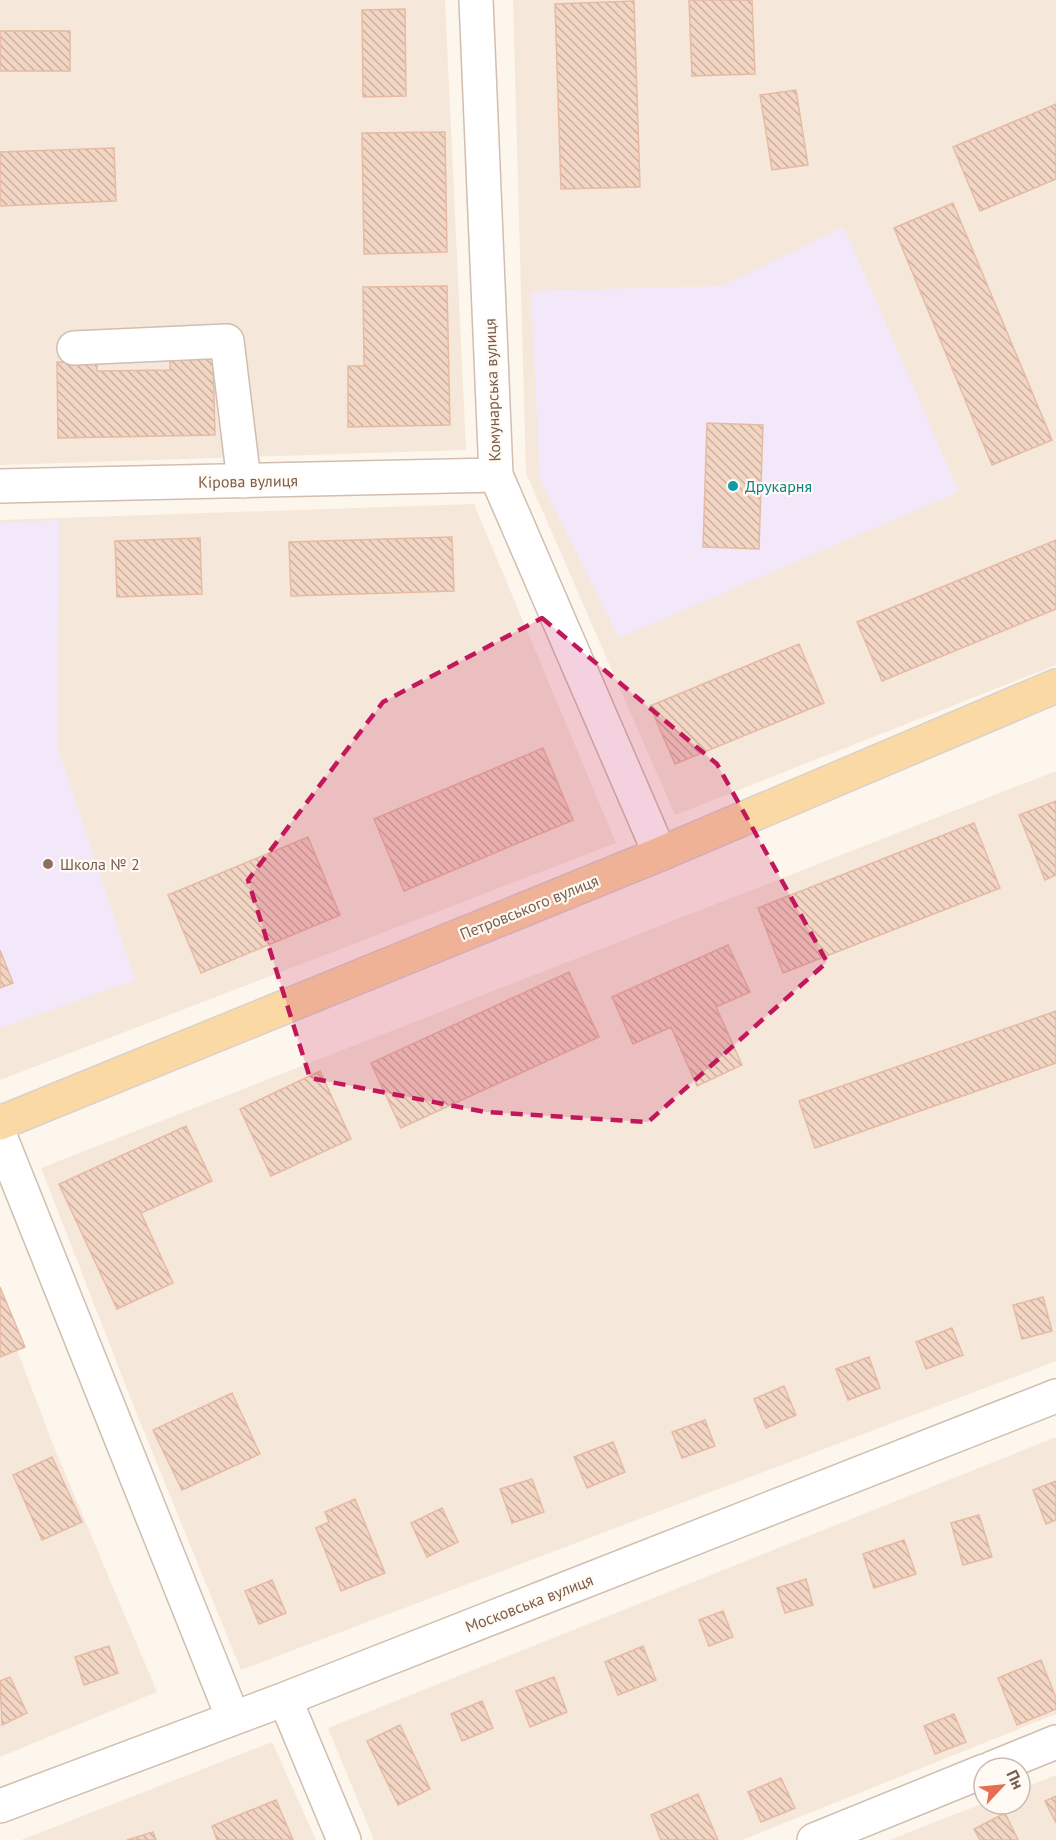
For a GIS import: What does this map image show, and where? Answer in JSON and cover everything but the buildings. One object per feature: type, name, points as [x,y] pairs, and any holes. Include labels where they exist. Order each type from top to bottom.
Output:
[{"type":"main road","name":"Петровського вулиця","points":[[0,1123],[660,854],[1056,686]]},
{"type":"street","name":"Комунарська вулиця","points":[[476,0],[496,476],[660,854]]},
{"type":"street","points":[[74,348],[227,341],[244,481]]},
{"type":"street","name":"Кірова вулиця","points":[[0,486],[496,476]]},
{"type":"street","points":[[0,1136],[233,1718]]},
{"type":"street","name":"Московська вулиця","points":[[0,1806],[285,1699],[1056,1396]]},
{"type":"street","points":[[285,1699],[344,1840]]},
{"type":"street","points":[[1022,1756],[1056,1742]]},
{"type":"street","points":[[814,1840],[972,1776]]},
{"type":"highlighted area","points":[[542,618],[717,764],[827,962],[648,1122],[485,1112],[310,1078],[248,880],[383,702]]},
{"type":"shaded area","points":[[0,0],[445,0],[466,450],[0,465]]},
{"type":"shaded area","points":[[513,0],[1056,0],[1056,665],[675,815],[526,473]]},
{"type":"shaded area","points":[[844,227],[959,492],[619,638],[540,479],[531,291],[722,286]]},
{"type":"shaded area","points":[[474,504],[616,843],[0,1080],[0,520]]},
{"type":"shaded area","name":"Школа № 2","points":[[59,520],[58,749],[135,980],[0,1028],[0,523]]},
{"type":"shaded area","points":[[1056,771],[1056,1361],[241,1670],[136,1412],[41,1168]]},
{"type":"shaded area","points":[[0,1305],[52,1442],[157,1692],[0,1757]]},
{"type":"shaded area","points":[[1056,1437],[1056,1714],[742,1840],[374,1840],[328,1728]]},
{"type":"shaded area","points":[[272,1742],[316,1840],[21,1840]]},
{"type":"shaded area","points":[[1056,1775],[1056,1840],[889,1840],[972,1808],[972,1816],[1032,1816],[1032,1784]]},
{"type":"place","name":"Друкарня","points":[[733,486]]},
{"type":"place","name":"Школа № 2","points":[[48,864]]}]
